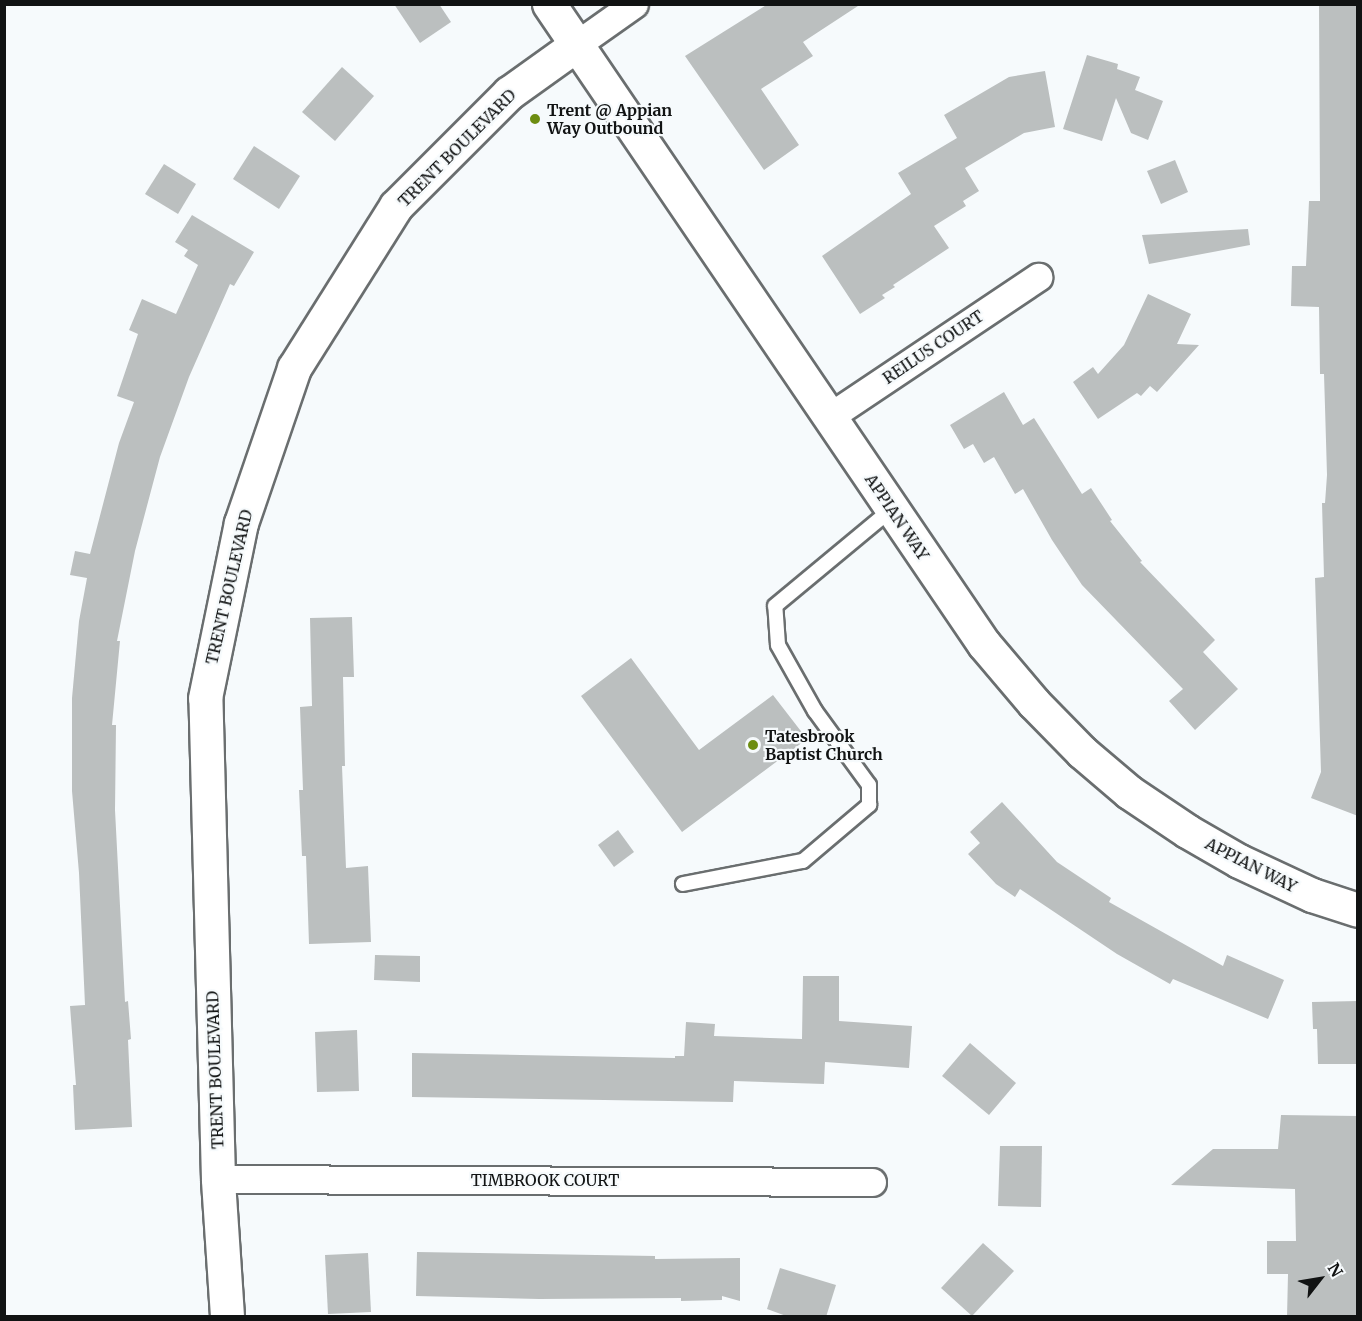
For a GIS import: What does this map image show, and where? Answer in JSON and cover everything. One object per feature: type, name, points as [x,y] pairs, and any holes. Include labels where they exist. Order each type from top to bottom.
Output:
[{"type":"street","name":"APPIAN WAY","points":[[549,4],[984,644],[1034,703],[1082,752],[1129,792],[1187,831],[1239,861],[1312,895],[1358,910]]},
{"type":"street","name":"TRENT BOULEVARD","points":[[227,1317],[218,1179],[205,698],[241,523],[294,368],[396,206],[509,93],[634,4]]},
{"type":"street","name":"REILUS COURT","points":[[829,417],[1038,277]]},
{"type":"street","name":"TIMBROOK COURT","points":[[218,1179],[872,1182]]},
{"type":"lane","points":[[683,884],[803,861],[869,805],[870,785],[815,711],[778,645],[775,606],[892,509]]},
{"type":"building","points":[[394,4],[439,4],[451,22],[420,43]]},
{"type":"building","points":[[768,4],[861,4],[803,42],[813,56],[761,89],[799,145],[764,170],[685,56]]},
{"type":"building","points":[[1319,4],[1358,4],[1358,816],[1311,798],[1321,772],[1315,578],[1324,577],[1322,503],[1325,503],[1327,475],[1324,374],[1320,374],[1319,307],[1291,306],[1292,266],[1306,266],[1309,201],[1320,201]]},
{"type":"building","points":[[1087,55],[1118,64],[1117,69],[1140,77],[1135,90],[1163,101],[1148,140],[1131,133],[1116,98],[1102,141],[1063,129]]},
{"type":"building","points":[[342,67],[374,96],[335,141],[302,112]]},
{"type":"building","points":[[1045,71],[1055,127],[1024,133],[965,168],[979,191],[963,201],[966,206],[934,226],[949,248],[893,285],[895,287],[882,295],[885,298],[860,314],[822,256],[911,194],[898,173],[957,138],[944,115],[1009,77]]},
{"type":"building","points":[[254,146],[300,176],[279,209],[233,179]]},
{"type":"building","points":[[1175,160],[1188,192],[1161,204],[1147,171]]},
{"type":"building","points":[[164,164],[196,184],[178,214],[145,194]]},
{"type":"building","points":[[192,215],[254,252],[234,286],[230,284],[189,377],[160,457],[135,551],[117,641],[120,641],[112,725],[116,725],[115,810],[125,1002],[128,1001],[131,1039],[128,1040],[132,1127],[75,1130],[73,1085],[76,1085],[70,1006],[85,1005],[79,873],[72,791],[72,698],[79,621],[87,578],[70,575],[75,551],[90,554],[119,443],[134,402],[117,396],[138,334],[129,330],[142,299],[176,314],[198,265],[184,256],[188,250],[175,242]]},
{"type":"building","points":[[1248,229],[1250,245],[1149,264],[1142,235]]},
{"type":"building","points":[[1148,294],[1191,314],[1177,344],[1199,345],[1157,392],[1150,386],[1141,396],[1137,393],[1098,419],[1073,382],[1093,367],[1098,374],[1124,345]]},
{"type":"building","points":[[1004,392],[1023,425],[1034,418],[1082,494],[1091,488],[1112,520],[1110,521],[1142,561],[1140,562],[1215,640],[1203,652],[1238,689],[1195,730],[1169,701],[1183,689],[1082,585],[1052,540],[1023,489],[1015,494],[994,457],[984,463],[973,444],[964,449],[950,425]]},
{"type":"building","points":[[352,617],[354,677],[343,677],[345,766],[342,766],[346,868],[368,866],[371,942],[309,944],[306,856],[302,856],[299,790],[303,790],[300,707],[312,706],[310,618]]},
{"type":"building","name":"Tatesbrook Baptist Church","points":[[631,658],[699,750],[773,695],[807,739],[682,832],[581,696]]},
{"type":"building","points":[[1002,802],[1057,862],[1111,898],[1109,902],[1223,966],[1227,955],[1284,980],[1268,1019],[1173,979],[1170,984],[1117,954],[1020,889],[1015,897],[996,884],[968,854],[980,843],[970,832]]},
{"type":"building","points":[[618,830],[634,852],[614,867],[598,845]]},
{"type":"building","points":[[375,955],[420,956],[420,982],[374,980]]},
{"type":"building","points":[[803,976],[839,976],[839,1021],[912,1026],[909,1068],[825,1062],[824,1084],[734,1081],[733,1102],[412,1097],[412,1053],[675,1058],[675,1056],[684,1056],[686,1022],[715,1024],[714,1036],[802,1039]]},
{"type":"building","points":[[1358,1001],[1358,1064],[1318,1064],[1317,1029],[1313,1029],[1312,1002]]},
{"type":"building","points":[[357,1030],[359,1091],[317,1092],[315,1032]]},
{"type":"building","points":[[970,1043],[1016,1083],[989,1115],[942,1076]]},
{"type":"building","points":[[1281,1115],[1358,1116],[1358,1317],[1287,1317],[1288,1274],[1267,1274],[1267,1241],[1296,1241],[1295,1189],[1171,1185],[1213,1149],[1278,1149]]},
{"type":"building","points":[[1000,1146],[1042,1146],[1041,1207],[998,1206]]},
{"type":"building","points":[[983,1243],[1014,1271],[972,1316],[941,1288]]},
{"type":"building","points":[[417,1252],[655,1256],[655,1259],[740,1258],[740,1301],[722,1296],[722,1300],[681,1301],[681,1298],[539,1299],[416,1296]]},
{"type":"building","points":[[368,1253],[371,1312],[328,1314],[325,1255]]},
{"type":"building","points":[[780,1268],[836,1285],[826,1317],[789,1317],[767,1309]]},
{"type":"place","name":"Trent @ Appian Way Outbound","points":[[535,119]]},
{"type":"place","name":"Tatesbrook Baptist Church","points":[[753,745]]}]
